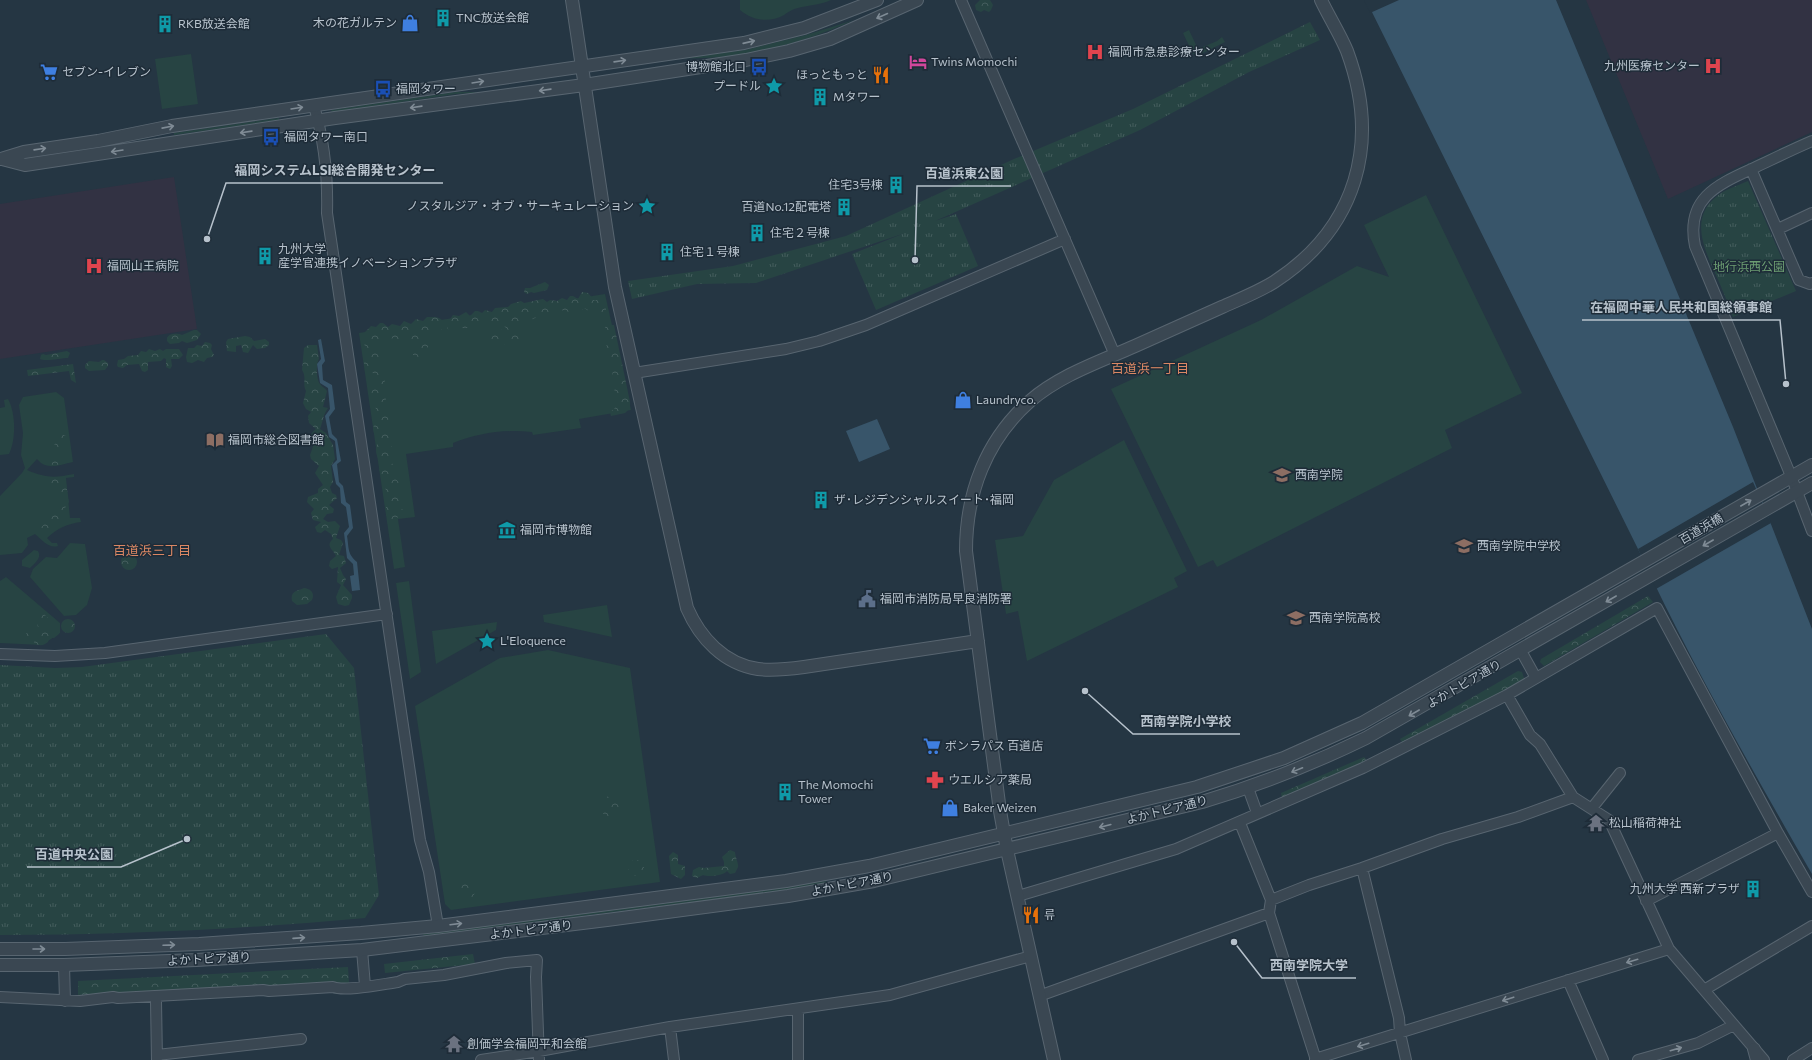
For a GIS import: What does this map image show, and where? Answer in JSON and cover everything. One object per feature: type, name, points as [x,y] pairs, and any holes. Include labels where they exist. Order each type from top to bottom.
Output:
[{"type":"street","points":[[572,0],[615,287],[687,608],[698,629],[718,652],[746,667],[777,670],[978,641]]},
{"type":"street","points":[[1,156],[98,141],[172,126],[744,43],[804,28],[877,0]]},
{"type":"street","points":[[1,156],[25,165],[318,121],[584,85],[603,80],[746,60],[789,51],[830,39],[917,0]]},
{"type":"street","points":[[961,0],[1115,355]]},
{"type":"street","points":[[1054,1060],[1004,834],[969,578],[966,539],[971,498],[983,463],[999,436],[1031,401],[1068,376],[1273,282],[1310,255],[1331,230],[1341,213],[1356,177],[1362,136],[1361,106],[1354,72],[1346,49],[1321,0]]},
{"type":"street","points":[[314,106],[328,181],[327,213],[420,840],[429,872],[438,926]]},
{"type":"street","points":[[1812,141],[1718,184],[1703,199],[1694,217],[1693,236],[1695,246],[1792,476],[1812,531]]},
{"type":"street","points":[[1751,169],[1799,280],[1810,284],[1812,283]]},
{"type":"street","points":[[1778,229],[1812,213]]},
{"type":"street","points":[[634,373],[786,349],[819,341],[873,322],[1065,239]]},
{"type":"street","points":[[1792,476],[1812,464]]},
{"type":"street","name":"百道浜橋","points":[[1639,564],[1792,476]]},
{"type":"street","points":[[1797,492],[1812,483]]},
{"type":"street","name":"百道浜橋","points":[[1645,579],[1797,492]]},
{"type":"street","name":"よかトピア通り","points":[[0,950],[277,940],[438,926],[786,881],[869,866],[1197,787],[1284,758],[1319,744],[1362,723],[1639,564]]},
{"type":"street","name":"よかトピア通り","points":[[0,965],[64,965],[196,960],[362,950],[584,923],[794,895],[874,881],[1007,850],[1202,802],[1248,788],[1323,759],[1366,738],[1645,579]]},
{"type":"street","points":[[1018,896],[1176,849],[1240,823],[1261,812],[1363,768],[1507,695],[1657,608],[1778,833],[1812,892]]},
{"type":"street","points":[[0,654],[55,656],[105,653],[387,614]]},
{"type":"street","points":[[1521,651],[1536,678]]},
{"type":"street","points":[[1507,695],[1530,735],[1540,744],[1573,797],[1609,820],[1669,949],[1734,1025],[1756,1055],[1764,1060]]},
{"type":"street","points":[[1592,808],[1620,773]]},
{"type":"street","points":[[1248,788],[1256,810],[1261,812]]},
{"type":"street","points":[[1271,900],[1309,885],[1362,868],[1442,839],[1518,818],[1573,797]]},
{"type":"street","points":[[1240,823],[1271,900],[1269,913],[1316,1059],[1669,949]]},
{"type":"street","points":[[1646,901],[1778,833]]},
{"type":"street","points":[[1362,868],[1399,1018],[1400,1033],[1406,1060]]},
{"type":"street","points":[[1039,996],[1269,913]]},
{"type":"street","points":[[1704,990],[1812,926]]},
{"type":"street","points":[[362,950],[366,986]]},
{"type":"street","points":[[481,1060],[539,1056],[670,1027],[890,995],[1031,956]]},
{"type":"street","points":[[0,997],[65,1001],[93,1001],[100,998],[113,997],[118,998],[333,987],[338,989],[398,982],[405,979],[459,972],[506,963],[537,960],[536,977],[539,1056]]},
{"type":"street","points":[[64,965],[65,1001]]},
{"type":"street","points":[[1568,980],[1603,1060]]},
{"type":"street","points":[[156,1001],[157,1058],[301,1040]]},
{"type":"street","points":[[798,1009],[798,1060]]},
{"type":"street","points":[[1638,1060],[1698,1043],[1734,1025]]},
{"type":"street","points":[[670,1027],[674,1060]]},
{"type":"street","points":[[1793,1060],[1812,1048]]},
{"type":"shaded area","points":[[1366,0],[1556,0],[1733,427],[1812,629],[1812,874],[1744,754],[1658,591]]},
{"type":"shaded area","name":"九州医療センター","points":[[1586,0],[1812,0],[1812,132],[1668,199]]},
{"type":"shaded area","name":"福岡山王病院","points":[[174,177],[197,329],[0,359],[0,204]]},
{"type":"shaded area","points":[[321,339],[325,361],[322,365],[323,380],[332,385],[335,409],[329,417],[332,434],[337,439],[341,461],[337,464],[339,482],[343,486],[346,502],[350,505],[353,528],[347,536],[348,547],[350,553],[357,562],[360,590],[352,591],[350,576],[354,575],[353,564],[347,558],[344,533],[349,527],[346,507],[341,503],[340,488],[336,484],[332,465],[337,460],[335,441],[329,437],[325,416],[330,409],[328,388],[320,383],[317,364],[321,359],[318,340]]},
{"type":"shaded area","points":[[877,419],[890,449],[859,462],[846,431]]},
{"type":"green space","points":[[740,0],[831,0],[796,8],[778,18],[761,20],[750,17],[740,10]]},
{"type":"green space","points":[[980,0],[990,0],[993,5],[989,12],[984,10],[981,12],[976,10],[975,5]]},
{"type":"green space","points":[[854,20],[834,29],[770,49],[727,56],[683,58],[745,50],[806,35]]},
{"type":"green space","points":[[1310,22],[1320,40],[1249,72],[1140,130],[935,221],[956,214],[978,266],[876,310],[852,254],[905,233],[756,283],[697,284],[632,299],[628,281],[733,266],[846,236],[1014,159],[1133,109]]},
{"type":"green space","points":[[1189,30],[1198,49],[1217,41],[1222,37],[1225,42],[1199,55],[1193,54],[1183,33]]},
{"type":"green space","points":[[191,54],[198,104],[162,109],[155,59]]},
{"type":"green space","points":[[456,92],[486,92],[456,94],[332,112],[331,110]]},
{"type":"green space","points":[[279,118],[279,120],[174,135],[174,133]]},
{"type":"green space","name":"地行浜西公園","points":[[1748,181],[1796,291],[1733,317],[1704,245],[1701,225],[1703,215],[1708,206],[1716,197],[1727,190]]},
{"type":"green space","points":[[1426,195],[1522,393],[1445,430],[1452,448],[1217,567],[1213,560],[1198,567],[1111,389],[1261,320],[1357,266],[1389,277],[1364,225]]},
{"type":"green space","points":[[545,282],[549,285],[547,290],[527,294],[524,292],[525,288],[530,288]]},
{"type":"green space","points":[[582,292],[588,293],[595,301],[598,298],[604,299],[606,304],[606,316],[601,318],[592,316],[589,311],[584,308],[582,310],[569,312],[561,310],[557,315],[544,315],[527,321],[521,320],[517,322],[518,327],[515,332],[520,335],[520,338],[517,343],[513,344],[509,340],[511,333],[503,325],[493,326],[488,323],[485,326],[478,325],[473,327],[470,325],[466,329],[459,327],[455,332],[452,332],[447,328],[448,322],[453,315],[459,316],[466,312],[470,316],[475,311],[482,313],[485,310],[492,312],[495,308],[508,307],[511,304],[521,301],[524,303],[543,299],[547,302],[550,300],[557,301],[562,298],[567,300],[570,296],[578,299]]},
{"type":"green space","points":[[605,294],[631,410],[579,419],[581,428],[533,435],[532,432],[522,431],[492,433],[453,443],[453,447],[406,454],[415,517],[398,519],[405,567],[394,569],[359,333]]},
{"type":"green space","points":[[427,317],[440,318],[443,321],[441,327],[442,332],[439,335],[433,333],[429,336],[432,343],[427,348],[421,348],[421,356],[413,356],[413,349],[409,347],[408,341],[403,338],[396,341],[392,338],[388,343],[383,342],[379,349],[381,352],[379,359],[382,370],[379,374],[385,381],[382,388],[386,398],[385,406],[389,410],[388,427],[391,436],[388,440],[390,442],[393,454],[390,462],[394,468],[393,475],[400,484],[398,490],[400,507],[403,510],[402,516],[390,520],[386,515],[386,500],[383,494],[386,489],[382,485],[383,477],[379,470],[382,463],[376,452],[378,442],[380,440],[374,433],[373,429],[376,419],[374,413],[376,408],[369,398],[373,388],[369,382],[374,374],[364,366],[364,359],[366,356],[362,352],[365,345],[362,344],[360,337],[371,326],[376,327],[380,323],[383,323],[388,327],[392,324],[400,326],[404,321],[411,324],[416,319],[423,321]]},
{"type":"green space","points":[[614,325],[630,402],[630,408],[625,413],[611,416],[610,412],[617,405],[605,337],[605,327]]},
{"type":"green space","points":[[499,328],[505,335],[505,344],[500,346],[497,345],[494,340],[489,342],[486,341],[484,336],[485,333]]},
{"type":"green space","points":[[197,330],[201,334],[197,340],[187,343],[182,341],[179,343],[170,344],[167,341],[168,336],[172,334],[182,335]]},
{"type":"green space","points":[[245,336],[250,337],[254,341],[265,339],[269,342],[269,345],[265,348],[257,349],[253,345],[248,353],[243,352],[241,345],[236,346],[236,352],[227,351],[226,342],[228,339]]},
{"type":"green space","points":[[205,342],[212,345],[211,349],[214,355],[207,358],[204,362],[198,360],[192,363],[187,362],[186,357],[188,348],[194,348],[197,345],[202,346]]},
{"type":"green space","points":[[308,345],[317,345],[319,359],[317,375],[319,382],[327,391],[323,407],[328,408],[320,429],[326,433],[333,445],[335,459],[331,466],[333,482],[330,487],[332,493],[336,495],[337,498],[329,505],[334,509],[333,513],[327,514],[323,519],[328,522],[335,521],[340,526],[336,538],[341,540],[343,543],[339,555],[344,556],[346,563],[340,568],[346,579],[343,585],[352,595],[349,605],[345,606],[338,604],[336,597],[341,585],[337,582],[338,567],[332,569],[329,566],[330,561],[336,556],[330,548],[331,541],[333,539],[331,534],[325,530],[321,533],[317,532],[315,527],[321,522],[313,520],[311,513],[314,509],[307,502],[308,497],[318,493],[318,489],[323,485],[315,473],[319,466],[311,459],[310,455],[314,444],[311,440],[311,436],[312,432],[316,429],[309,423],[308,416],[311,412],[306,409],[303,403],[306,391],[302,370],[304,348]]},
{"type":"green space","points":[[149,349],[155,351],[160,349],[163,351],[166,349],[179,349],[183,355],[179,359],[171,359],[172,366],[170,369],[166,367],[166,359],[164,358],[161,361],[148,362],[148,370],[145,372],[142,371],[139,364],[127,365],[123,368],[118,367],[118,360],[124,359],[128,356],[138,355],[141,351],[146,352]]},
{"type":"green space","points":[[67,351],[70,353],[68,358],[49,360],[40,359],[41,355],[43,354],[46,355]]},
{"type":"green space","points":[[102,360],[108,363],[105,370],[89,371],[85,368],[85,365],[89,361],[99,362]]},
{"type":"green space","points":[[73,364],[76,383],[71,380],[69,371],[28,376],[27,370]]},
{"type":"green space","points":[[56,392],[64,398],[73,462],[58,466],[49,466],[41,463],[37,459],[27,470],[40,475],[50,476],[74,474],[74,477],[66,478],[70,518],[80,518],[81,522],[63,527],[47,538],[52,543],[57,543],[58,546],[55,547],[49,545],[35,534],[27,538],[28,545],[22,553],[0,555],[0,496],[25,468],[21,455],[23,433],[19,405],[23,397]]},
{"type":"green space","points":[[8,399],[14,419],[13,441],[9,454],[0,455],[0,408],[5,407],[4,400]]},
{"type":"green space","points":[[61,434],[66,436],[68,441],[62,445],[59,458],[60,462],[58,465],[53,466],[49,461],[53,446]]},
{"type":"green space","points":[[1124,440],[1187,571],[1174,578],[1178,587],[1027,661],[1018,611],[1006,614],[995,540],[1023,536],[1054,480]]},
{"type":"green space","points":[[65,478],[69,502],[65,508],[67,511],[67,520],[48,536],[39,535],[35,532],[36,527],[43,526],[44,521],[50,520],[50,509],[59,503],[62,498],[55,490],[55,487],[46,483],[48,479]]},
{"type":"green space","points":[[70,543],[85,544],[92,588],[87,605],[76,615],[64,616],[30,577],[33,569],[46,557],[57,558]]},
{"type":"green space","points":[[34,550],[38,551],[39,554],[37,560],[30,568],[22,566],[22,560]]},
{"type":"green space","points":[[126,554],[132,554],[137,559],[135,568],[132,570],[126,570],[121,565],[121,559]]},
{"type":"green space","points":[[6,577],[60,623],[60,633],[42,645],[0,643],[0,581]]},
{"type":"green space","points":[[409,581],[421,672],[410,679],[396,583]]},
{"type":"green space","points":[[304,588],[309,589],[312,592],[312,600],[307,604],[297,605],[292,601],[292,595],[293,593]]},
{"type":"green space","points":[[1648,596],[1653,602],[1544,666],[1540,662],[1541,659]]},
{"type":"green space","points":[[607,605],[612,637],[544,622],[543,615]]},
{"type":"green space","points":[[44,614],[50,620],[51,627],[57,628],[59,634],[54,638],[49,637],[48,642],[38,645],[33,641],[28,641],[25,637],[27,632],[33,632],[38,628],[37,622],[40,616]]},
{"type":"green space","points":[[65,619],[71,619],[75,623],[75,629],[71,633],[65,633],[61,629],[61,623]]},
{"type":"green space","points":[[497,622],[496,630],[436,664],[432,631]]},
{"type":"green space","points":[[326,634],[354,668],[379,895],[365,918],[183,931],[0,935],[0,665],[55,668],[82,667]]},
{"type":"green space","points":[[548,650],[630,668],[660,882],[451,910],[445,904],[415,706],[500,658]]},
{"type":"green space","points":[[1518,671],[1522,672],[1525,681],[1403,744],[1400,739]]},
{"type":"green space","points":[[1364,757],[1367,761],[1282,799],[1281,793]]},
{"type":"green space","points":[[611,796],[613,798],[620,799],[623,806],[619,815],[609,819],[604,815],[599,805],[606,797]]},
{"type":"green space","points":[[730,850],[735,852],[738,864],[735,873],[730,874],[727,871],[715,876],[703,875],[697,878],[692,876],[693,870],[699,867],[724,866],[722,857]]},
{"type":"green space","points":[[673,852],[678,855],[678,864],[685,866],[685,875],[681,879],[671,874],[669,856]]},
{"type":"green space","points":[[636,860],[642,862],[644,868],[642,874],[636,876],[630,874],[628,868],[630,862]]},
{"type":"green space","points":[[826,881],[826,883],[787,890],[424,936],[423,934]]},
{"type":"green space","points":[[467,883],[473,885],[475,891],[473,897],[467,899],[461,897],[459,891],[461,885]]},
{"type":"green space","points":[[473,954],[475,964],[385,973],[384,964]]},
{"type":"green space","points":[[348,967],[349,983],[225,987],[78,995],[78,981]]},
{"type":"pier","points":[[1364,0],[1399,0],[1370,13]]},
{"type":"pier","points":[[1753,482],[1771,523],[1656,589],[1638,549]]},
{"type":"place","name":"TNC放送会館","points":[[443,18]]},
{"type":"place","name":"木の花ガルテン","points":[[410,23]]},
{"type":"place","name":"RKB放送会館","points":[[165,24]]},
{"type":"place","name":"福岡市急患診療センター","points":[[1095,52]]},
{"type":"place","name":"Twins Momochi","points":[[918,62]]},
{"type":"place","name":"九州医療センター","points":[[1713,66]]},
{"type":"place","name":"博物館北口","points":[[759,67]]},
{"type":"place","name":"セブン-イレブン","points":[[49,72]]},
{"type":"place","name":"ほっともっと","points":[[881,75]]},
{"type":"place","name":"プードル","points":[[774,86]]},
{"type":"place","name":"福岡タワー","points":[[383,89]]},
{"type":"place","name":"Mタワー","points":[[820,97]]},
{"type":"place","name":"福岡タワー南口","points":[[271,137]]},
{"type":"place","name":"住宅3号棟","points":[[896,185]]},
{"type":"place","name":"ノスタルジア・オブ・サーキュレーション","points":[[647,206]]},
{"type":"place","name":"百道No.12配電塔","points":[[844,207]]},
{"type":"place","name":"住宅２号棟","points":[[757,233]]},
{"type":"place","name":"福岡システムLSI総合開発センター","points":[[207,239]]},
{"type":"place","name":"住宅１号棟","points":[[667,252]]},
{"type":"place","name":"九州大学 産学官連携イノベーションプラザ","points":[[265,256]]},
{"type":"place","name":"百道浜東公園","points":[[915,260]]},
{"type":"place","name":"福岡山王病院","points":[[94,266]]},
{"type":"place","name":"在福岡中華人民共和国総領事館","points":[[1786,384]]},
{"type":"place","name":"Laundryco.","points":[[963,400]]},
{"type":"place","name":"福岡市総合図書館","points":[[215,440]]},
{"type":"place","name":"西南学院","points":[[1282,475]]},
{"type":"place","name":"ザ･レジデンシャルスイート･福岡","points":[[821,500]]},
{"type":"place","name":"福岡市博物館","points":[[507,530]]},
{"type":"place","name":"西南学院中学校","points":[[1464,546]]},
{"type":"place","name":"福岡市消防局早良消防署","points":[[867,599]]},
{"type":"place","name":"西南学院高校","points":[[1296,618]]},
{"type":"place","name":"L'Eloquence","points":[[487,641]]},
{"type":"place","name":"西南学院小学校","points":[[1085,691]]},
{"type":"place","name":"ボンラパス 百道店","points":[[932,746]]},
{"type":"place","name":"ウエルシア薬局","points":[[935,780]]},
{"type":"place","name":"The Momochi Tower","points":[[785,792]]},
{"type":"place","name":"Baker Weizen","points":[[950,808]]},
{"type":"place","name":"松山稲荷神社","points":[[1596,823]]},
{"type":"place","name":"百道中央公園","points":[[187,839]]},
{"type":"place","name":"九州大学 西新プラザ","points":[[1753,889]]},
{"type":"place","name":"류","points":[[1031,915]]},
{"type":"place","name":"西南学院大学","points":[[1234,942]]},
{"type":"place","name":"創価学会福岡平和会館","points":[[454,1044]]},
{"type":"district","name":"百道浜一丁目","points":[[1150,368]]},
{"type":"district","name":"百道浜三丁目","points":[[152,550]]}]
